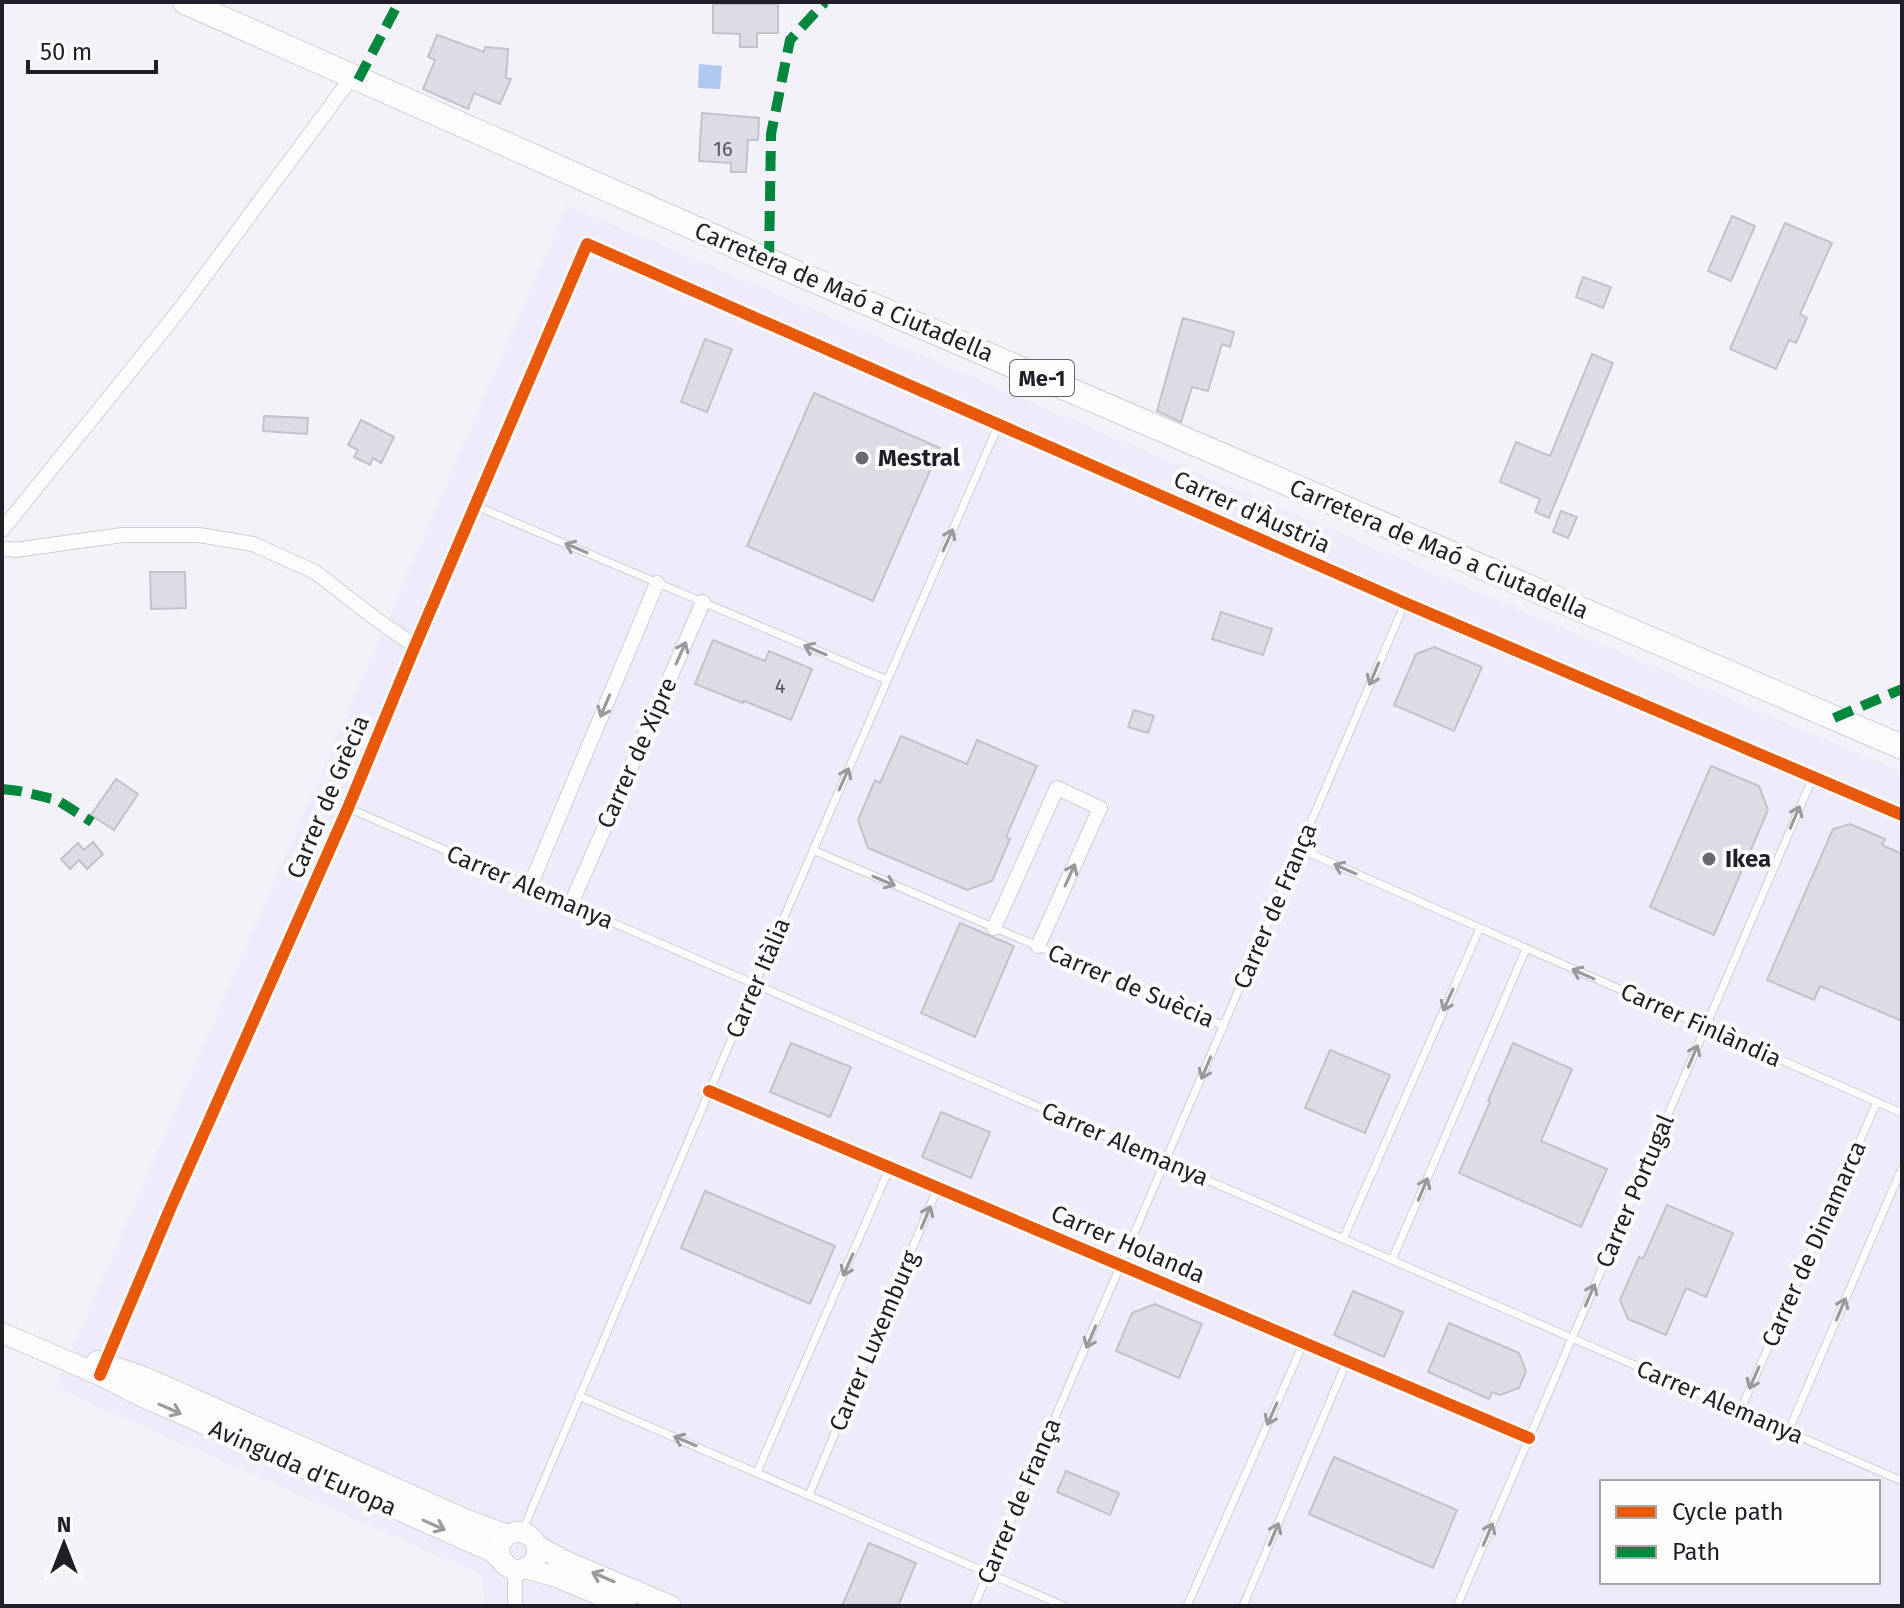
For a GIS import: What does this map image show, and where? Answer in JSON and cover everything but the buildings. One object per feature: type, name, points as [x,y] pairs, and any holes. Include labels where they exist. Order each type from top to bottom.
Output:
[{"type":"main road","name":"Carretera de Maó a Ciutadella","points":[[185,2],[769,261],[1902,747]]},
{"type":"street","points":[[2,530],[178,312],[352,77]]},
{"type":"street","name":"Carrer d'Àustria","points":[[587,244],[1405,603],[1902,815]]},
{"type":"street","name":"Carrer de Grècia","points":[[102,1370],[348,808],[587,244]]},
{"type":"street","points":[[2,548],[15,550],[122,535],[199,535],[253,544],[315,572],[415,646]]},
{"type":"street","name":"Carrer de Xipre","points":[[530,886],[657,583]]},
{"type":"street","name":"Carrer de Xipre","points":[[571,904],[703,602]]},
{"type":"street","name":"Carrer de Suècia","points":[[994,928],[1057,788],[1100,808],[1038,946]]},
{"type":"street","name":"Carrer Holanda","points":[[709,1091],[1529,1438]]},
{"type":"street","points":[[2,1319],[102,1370]]},
{"type":"street","points":[[2,1333],[102,1370]]},
{"type":"street","name":"Avinguda d'Europa","points":[[102,1370],[144,1377],[467,1520],[522,1537],[565,1561],[671,1606]]},
{"type":"street","name":"Avinguda d'Europa","points":[[102,1370],[139,1395],[481,1546],[515,1566],[557,1577],[626,1606]]},
{"type":"street","points":[[522,1537],[537,1550],[534,1561],[515,1566],[501,1558],[500,1548],[504,1538],[522,1537]]},
{"type":"street","points":[[515,1566],[515,1606]]},
{"type":"lane","name":"Carrer Itàlia","points":[[522,1537],[709,1091],[998,426]]},
{"type":"lane","points":[[476,506],[887,680]]},
{"type":"lane","name":"Carrer de França","points":[[974,1606],[1405,603]]},
{"type":"lane","name":"Carrer Portugal","points":[[1457,1606],[1813,777]]},
{"type":"lane","name":"Carrer Alemanya","points":[[348,808],[1902,1481]]},
{"type":"lane","name":"Carrer Finlàndia","points":[[1300,849],[1877,1102]]},
{"type":"lane","name":"Carrer de Suècia","points":[[813,850],[1224,1026]]},
{"type":"lane","points":[[1343,1239],[1480,928]]},
{"type":"lane","points":[[1392,1260],[1526,949]]},
{"type":"lane","points":[[1877,1102],[1902,1113]]},
{"type":"lane","name":"Carrer de Dinamarca","points":[[1740,1411],[1877,1102]]},
{"type":"lane","points":[[757,1472],[890,1167]]},
{"type":"lane","name":"Carrer de Dinamarca","points":[[1788,1432],[1902,1168]]},
{"type":"lane","name":"Carrer Luxemburg","points":[[809,1495],[938,1187]]},
{"type":"lane","points":[[1187,1606],[1304,1342]]},
{"type":"lane","points":[[1243,1606],[1348,1361]]},
{"type":"lane","points":[[579,1396],[1064,1606]]},
{"type":"shaded area","points":[[567,205],[1902,772],[1902,1606],[484,1606],[482,1575],[55,1388]]},
{"type":"water","points":[[699,64],[722,66],[720,89],[698,88]]},
{"type":"marked path","points":[[358,80],[399,2]]},
{"type":"marked path","points":[[769,261],[771,134],[790,40],[825,2]]},
{"type":"marked path","points":[[1834,718],[1902,689]]},
{"type":"marked path","points":[[2,789],[57,800],[92,822]]},
{"type":"cycle path","points":[[100,1375],[348,808],[587,244],[1405,603],[1902,815]]},
{"type":"cycle path","points":[[709,1091],[1529,1438]]},
{"type":"place","name":"Mestral","points":[[862,458]]},
{"type":"place","name":"Ikea","points":[[1709,859]]}]
